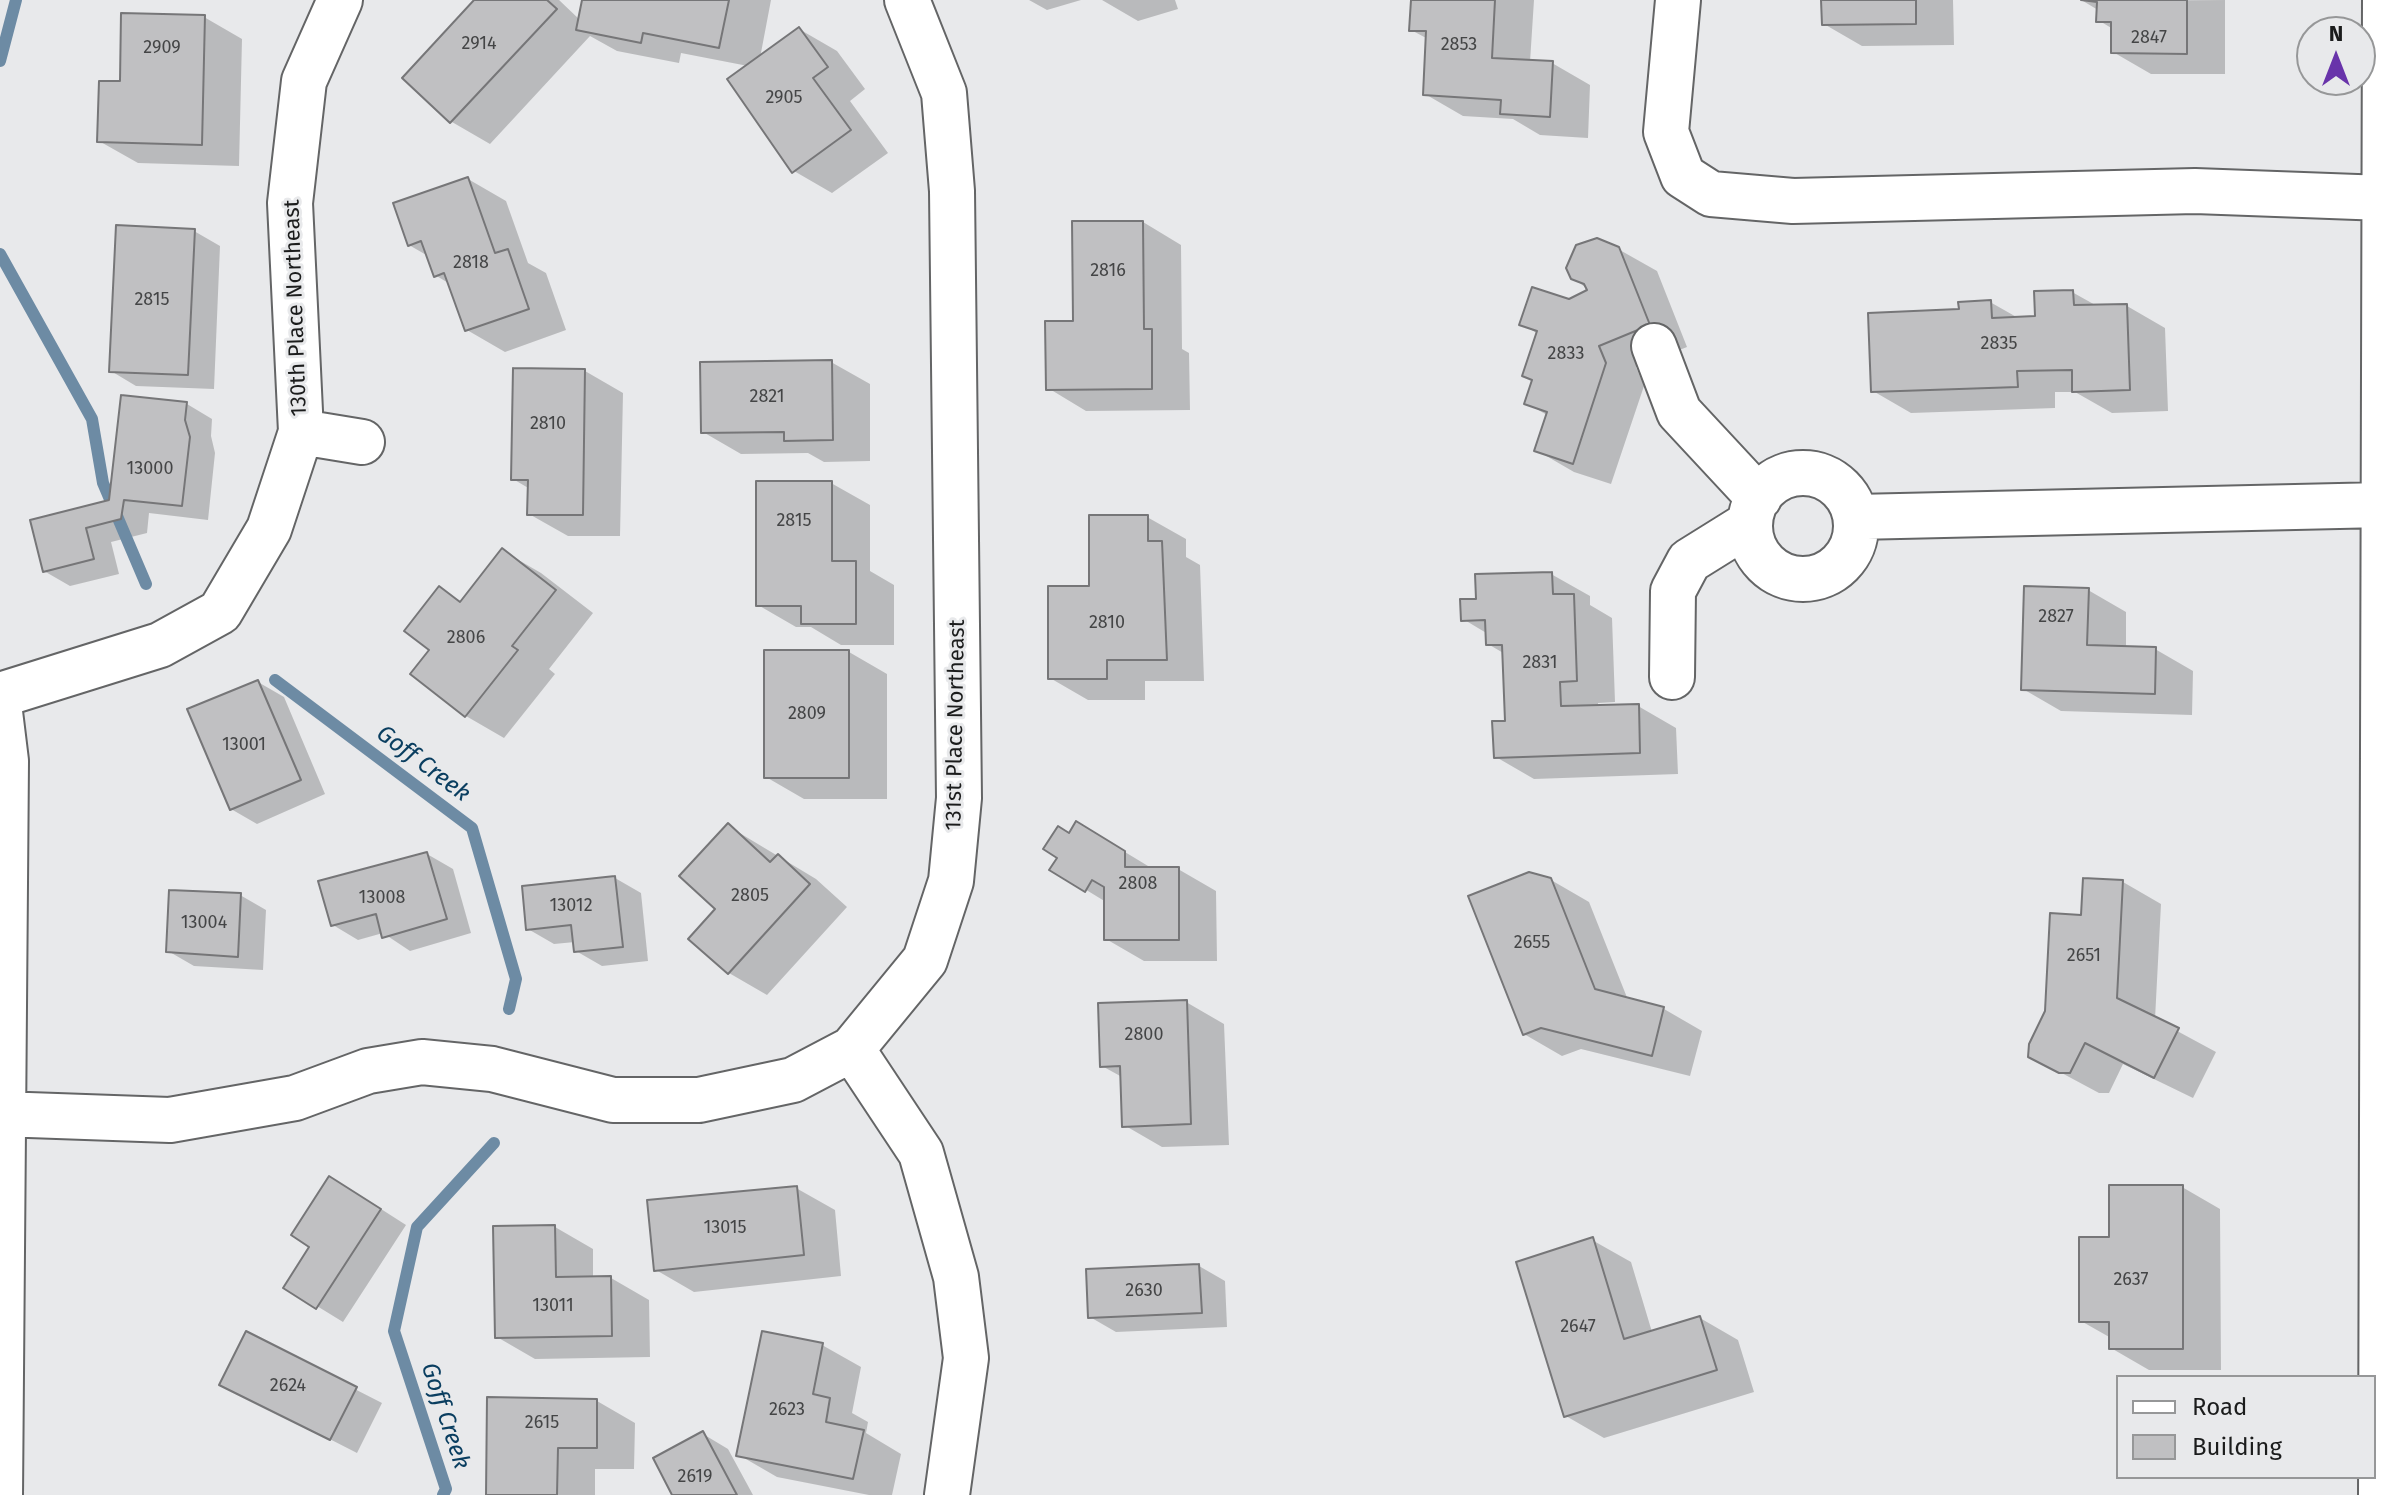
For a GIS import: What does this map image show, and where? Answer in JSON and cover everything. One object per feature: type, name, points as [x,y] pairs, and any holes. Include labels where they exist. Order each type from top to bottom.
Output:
[{"type":"street","name":"130th Place Northeast","points":[[301,432],[290,203],[304,81],[340,0]]},
{"type":"street","name":"131st Place Northeast","points":[[852,1049],[925,960],[951,881],[959,798],[952,191],[944,93],[907,0]]},
{"type":"street","points":[[1678,0],[1666,132],[1683,176],[1711,194],[1793,201],[2195,191],[2384,198]]},
{"type":"street","points":[[2381,1495],[2387,1040],[2387,672],[2383,505],[2385,0]]},
{"type":"street","points":[[1654,346],[1679,412],[1754,510],[1752,540],[1759,557],[1780,573],[1806,579],[1824,575],[1845,559],[1856,535],[1856,517],[1851,500],[1826,477],[1792,473],[1776,480],[1754,510],[1689,561],[1673,591],[1672,677]]},
{"type":"street","points":[[0,695],[160,645],[220,612],[269,529],[301,432],[362,442]]},
{"type":"street","points":[[1856,517],[2383,505]]},
{"type":"street","points":[[0,712],[6,761],[0,1495]]},
{"type":"street","points":[[3,1114],[170,1120],[295,1098],[368,1071],[422,1062],[492,1069],[613,1100],[699,1100],[793,1080],[852,1049],[921,1153],[956,1277],[966,1358],[947,1495]]},
{"type":"building","points":[[474,0],[547,0],[557,9],[450,123],[402,78]]},
{"type":"building","points":[[582,0],[729,0],[719,48],[643,33],[641,43],[576,30]]},
{"type":"building","points":[[1411,0],[1495,0],[1492,58],[1553,61],[1550,117],[1500,114],[1501,100],[1423,95],[1426,31],[1409,31]]},
{"type":"building","points":[[1821,0],[1916,0],[1916,24],[1822,25]]},
{"type":"building","points":[[2081,0],[2187,0],[2187,54],[2111,53],[2111,22],[2096,22],[2097,2]]},
{"type":"building","points":[[121,13],[205,15],[202,145],[97,142],[99,81],[120,81]]},
{"type":"building","points":[[799,27],[828,67],[813,78],[851,130],[792,173],[727,79]]},
{"type":"building","points":[[468,177],[495,253],[508,249],[529,309],[465,331],[444,273],[434,277],[421,241],[408,246],[393,203]]},
{"type":"building","points":[[1072,221],[1143,221],[1144,329],[1152,329],[1152,389],[1046,390],[1045,321],[1073,321]]},
{"type":"building","points":[[116,225],[195,229],[188,375],[109,372]]},
{"type":"building","points":[[1597,238],[1619,247],[1650,325],[1599,346],[1606,363],[1573,464],[1534,451],[1547,412],[1524,404],[1532,380],[1522,376],[1537,331],[1519,325],[1532,287],[1569,299],[1587,290],[1584,284],[1571,279],[1566,268],[1576,245]]},
{"type":"building","points":[[2073,290],[2074,305],[2127,304],[2130,390],[2072,392],[2072,370],[2017,371],[2018,387],[1871,392],[1868,313],[1959,309],[1958,302],[1991,300],[1992,318],[2035,316],[2034,291]]},
{"type":"building","points":[[832,360],[833,440],[784,441],[784,432],[701,433],[700,362]]},
{"type":"building","points":[[513,368],[585,369],[583,515],[527,515],[528,480],[511,480]]},
{"type":"building","points":[[121,395],[187,402],[185,420],[190,437],[182,506],[124,500],[121,519],[86,528],[94,559],[43,572],[30,520],[109,500]]},
{"type":"building","points":[[756,481],[832,481],[832,561],[856,561],[856,624],[801,624],[801,606],[756,606]]},
{"type":"building","points":[[1089,515],[1148,515],[1148,541],[1162,541],[1167,660],[1107,660],[1107,679],[1048,679],[1048,586],[1089,586]]},
{"type":"building","points":[[502,548],[556,590],[512,646],[518,650],[465,717],[410,674],[429,650],[404,631],[439,586],[460,602]]},
{"type":"building","points":[[1552,572],[1553,594],[1574,594],[1577,681],[1560,682],[1561,706],[1639,704],[1640,753],[1494,758],[1492,721],[1505,721],[1502,645],[1486,645],[1485,620],[1461,621],[1460,599],[1476,599],[1475,574]]},
{"type":"building","points":[[2024,586],[2089,588],[2087,645],[2156,647],[2155,694],[2021,690]]},
{"type":"building","points":[[764,650],[849,650],[849,778],[764,778]]},
{"type":"building","points":[[258,680],[301,780],[230,810],[187,709]]},
{"type":"building","points":[[1076,821],[1125,851],[1125,867],[1179,867],[1179,940],[1104,940],[1104,887],[1092,880],[1085,892],[1049,870],[1057,858],[1043,849],[1058,826],[1069,833]]},
{"type":"building","points":[[728,823],[770,862],[778,854],[810,884],[728,974],[688,939],[715,909],[679,876]]},
{"type":"building","points":[[427,852],[447,919],[382,938],[376,914],[331,926],[318,881]]},
{"type":"building","points":[[1529,872],[1551,878],[1595,989],[1664,1007],[1652,1056],[1541,1028],[1523,1035],[1468,896]]},
{"type":"building","points":[[615,876],[623,947],[574,952],[571,925],[526,930],[522,886]]},
{"type":"building","points":[[2083,878],[2123,880],[2117,998],[2179,1028],[2154,1078],[2085,1043],[2070,1073],[2059,1073],[2028,1057],[2029,1044],[2045,1011],[2050,913],[2081,915]]},
{"type":"building","points":[[169,890],[241,893],[238,957],[166,952]]},
{"type":"building","points":[[1187,1000],[1191,1124],[1122,1127],[1120,1066],[1100,1067],[1098,1003]]},
{"type":"building","points":[[329,1176],[381,1209],[316,1309],[283,1288],[309,1247],[291,1235]]},
{"type":"building","points":[[2109,1185],[2183,1185],[2183,1349],[2109,1349],[2109,1322],[2079,1322],[2079,1237],[2109,1237]]},
{"type":"building","points":[[797,1186],[804,1255],[654,1271],[647,1200]]},
{"type":"building","points":[[555,1225],[556,1277],[611,1276],[612,1336],[495,1338],[493,1226]]},
{"type":"building","points":[[1593,1237],[1624,1339],[1700,1316],[1717,1370],[1564,1417],[1516,1262]]},
{"type":"building","points":[[1199,1264],[1202,1313],[1088,1318],[1086,1269]]},
{"type":"building","points":[[246,1331],[357,1387],[330,1440],[219,1385]]},
{"type":"building","points":[[762,1331],[823,1343],[813,1394],[830,1398],[826,1422],[864,1430],[853,1479],[736,1456]]},
{"type":"building","points":[[487,1397],[597,1399],[597,1448],[558,1448],[557,1495],[486,1495]]},
{"type":"building","points":[[703,1431],[737,1495],[672,1495],[653,1458]]},
{"type":"waterway","name":"Goff Creek","points":[[0,61],[16,0]]},
{"type":"waterway","name":"Goff Creek","points":[[0,254],[92,419],[103,483],[146,584]]},
{"type":"waterway","name":"Goff Creek","points":[[275,680],[472,828],[516,979],[509,1009]]},
{"type":"waterway","name":"Goff Creek","points":[[443,1495],[446,1489],[394,1331],[417,1227],[494,1143]]}]
